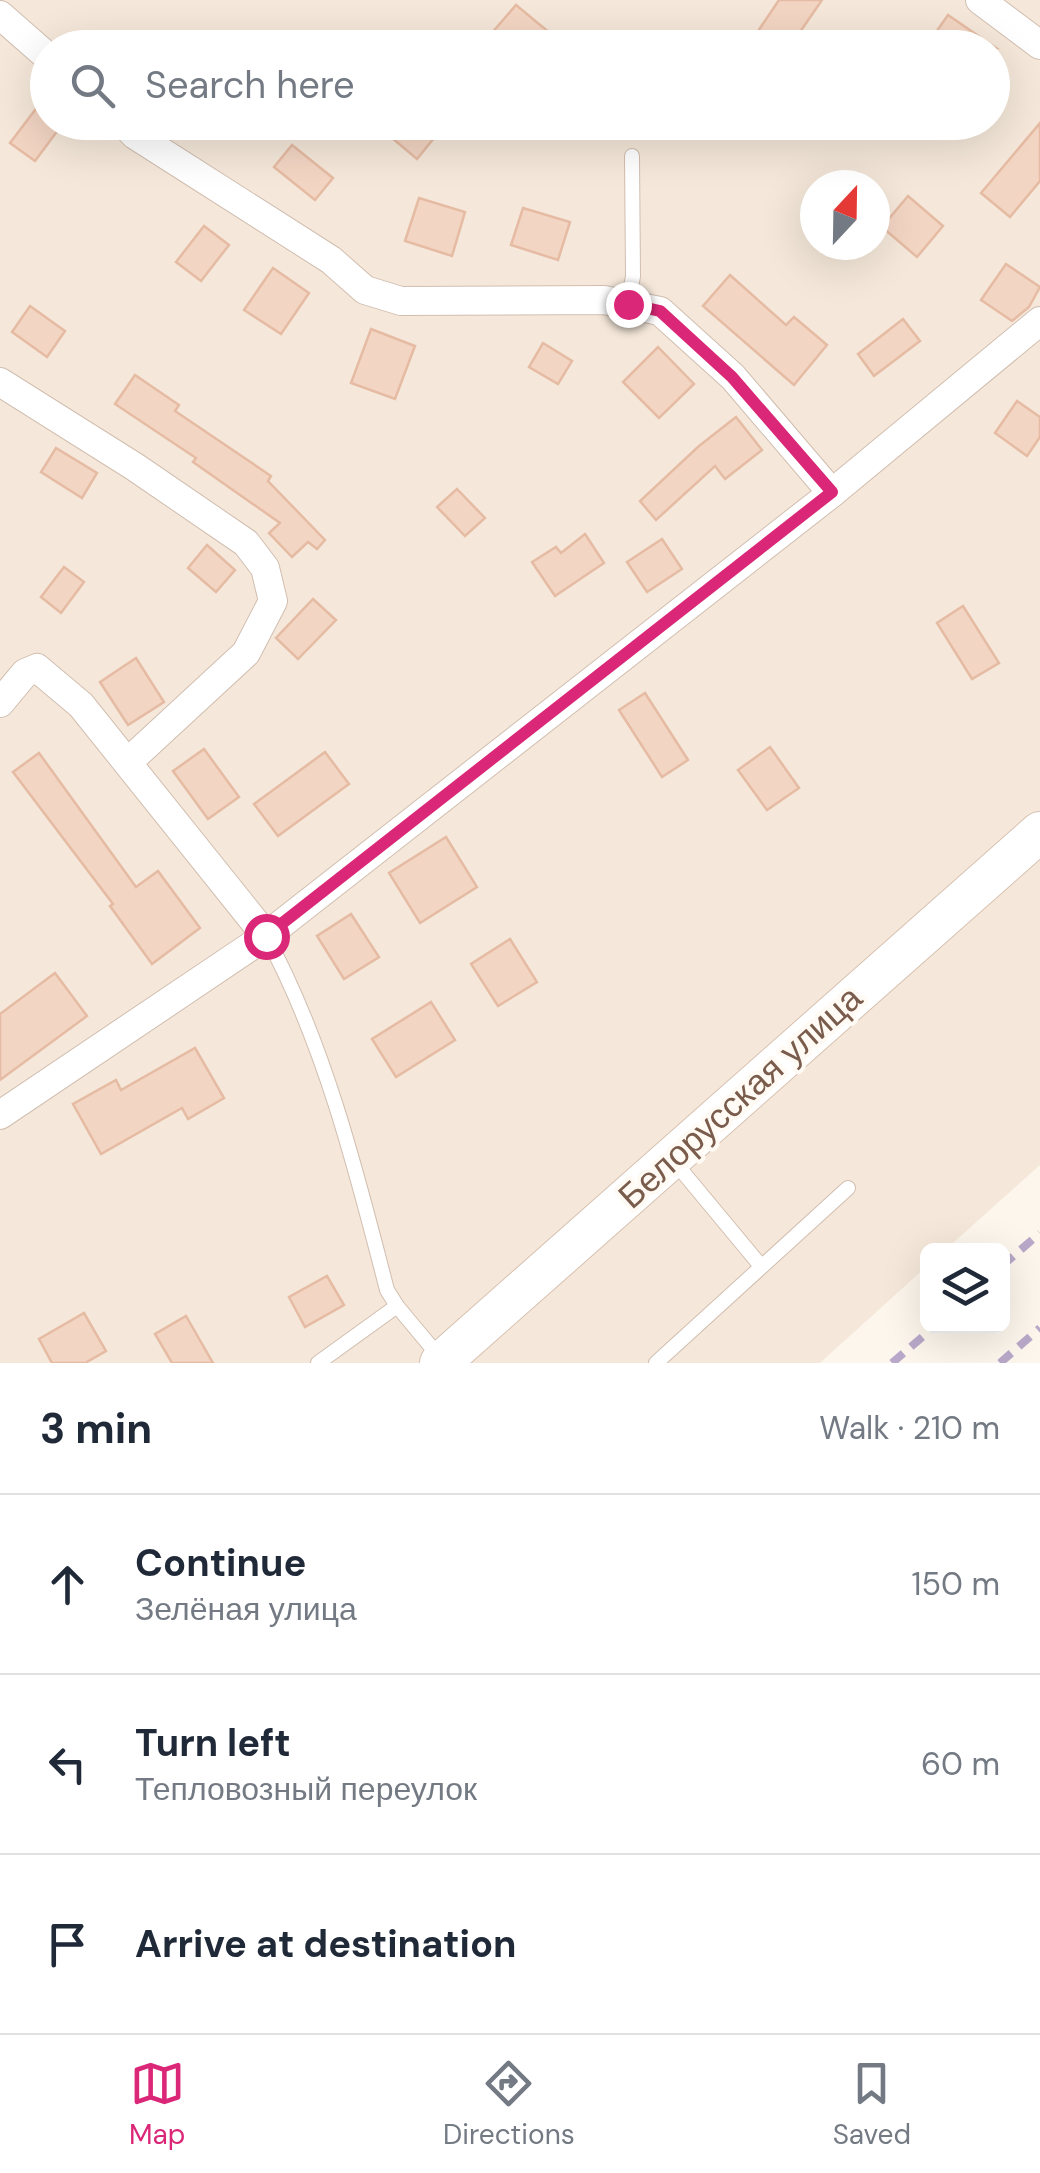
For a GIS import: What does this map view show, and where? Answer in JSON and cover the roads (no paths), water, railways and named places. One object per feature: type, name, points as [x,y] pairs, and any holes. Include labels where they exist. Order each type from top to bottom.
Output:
[{"type":"main road","name":"Белорусская улица","points":[[442,1362],[1040,832]]},
{"type":"street","points":[[980,0],[1040,44]]},
{"type":"street","points":[[0,14],[30,41]]},
{"type":"street","points":[[144,140],[331,260],[365,290],[401,301],[604,300],[660,311],[732,377],[832,492]]},
{"type":"street","points":[[0,1115],[266,936],[832,492],[1040,321]]},
{"type":"street","points":[[0,382],[246,542],[265,568],[273,601],[246,653],[128,762]]},
{"type":"street","points":[[0,703],[25,673],[37,668],[82,706],[266,936]]},
{"type":"lane","points":[[628,304],[633,276],[632,156]]},
{"type":"lane","points":[[266,936],[292,984],[358,1176],[388,1290],[396,1306],[442,1362]]},
{"type":"lane","points":[[672,1158],[760,1266]]},
{"type":"lane","points":[[656,1363],[848,1188]]},
{"type":"lane","points":[[318,1363],[396,1306]]},
{"type":"railway","points":[[1010,1259],[1040,1233]]},
{"type":"railway","points":[[1000,1363],[1040,1328]]},
{"type":"railway","points":[[892,1363],[927,1333]]}]
